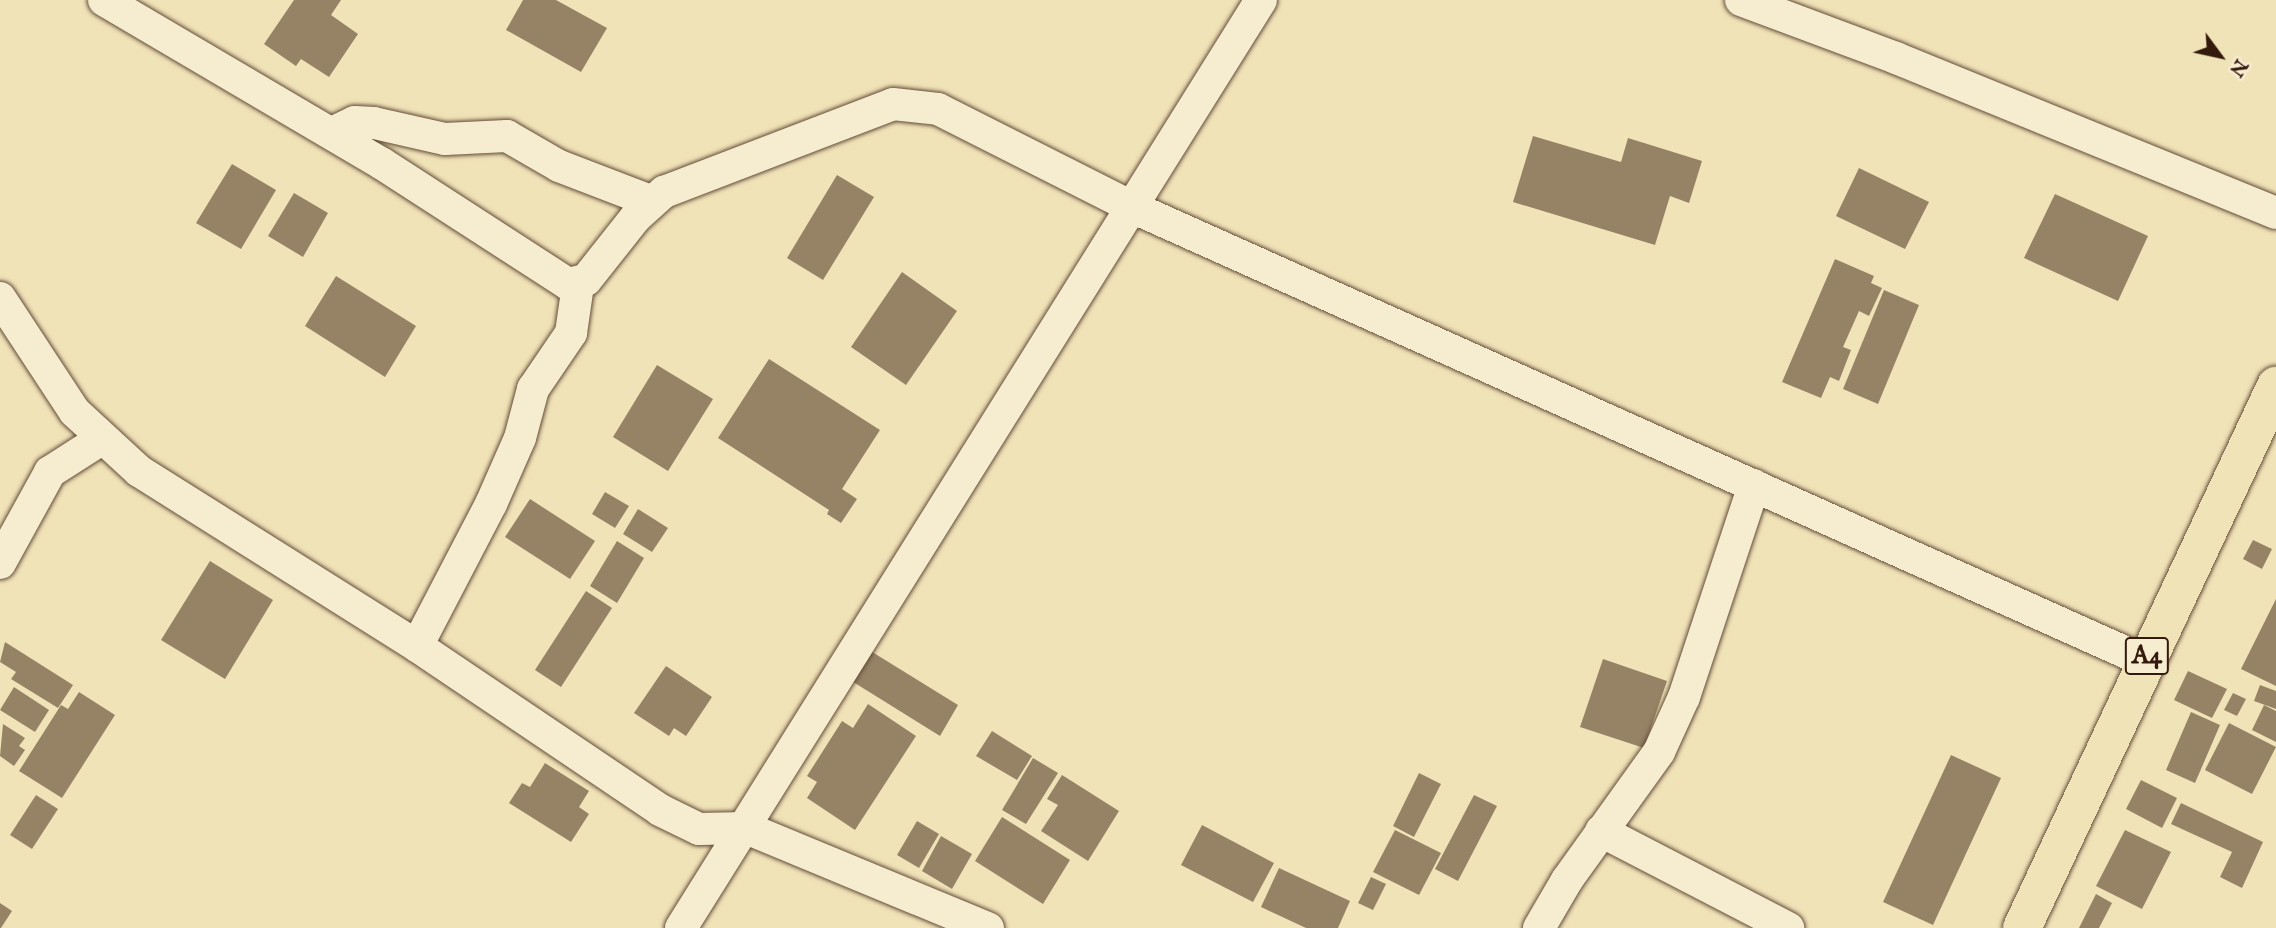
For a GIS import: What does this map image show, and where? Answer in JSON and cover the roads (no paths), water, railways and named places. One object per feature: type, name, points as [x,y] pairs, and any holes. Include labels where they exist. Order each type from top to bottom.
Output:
[{"type":"main road","name":"A4","points":[[2022,928],[2276,386]]},
{"type":"street","points":[[104,0],[332,134],[544,272],[578,285]]},
{"type":"street","points":[[681,928],[1134,208],[1261,0]]},
{"type":"street","points":[[1741,0],[1908,63],[2276,213]]},
{"type":"street","points":[[417,646],[491,504],[520,438],[533,389],[571,333],[578,285],[586,280],[650,201],[893,104],[909,104],[938,109],[1134,208],[2145,661]]},
{"type":"street","points":[[332,134],[355,122],[445,139],[507,136],[559,166],[650,201]]},
{"type":"street","points":[[0,298],[75,412],[100,440],[139,471],[417,646],[660,810],[699,830],[746,828],[988,928]]},
{"type":"street","points":[[0,563],[50,472],[59,462],[100,440]]},
{"type":"street","points":[[1539,928],[1601,831],[1660,752],[1684,697],[1754,485]]},
{"type":"street","points":[[1601,831],[1788,928]]}]
